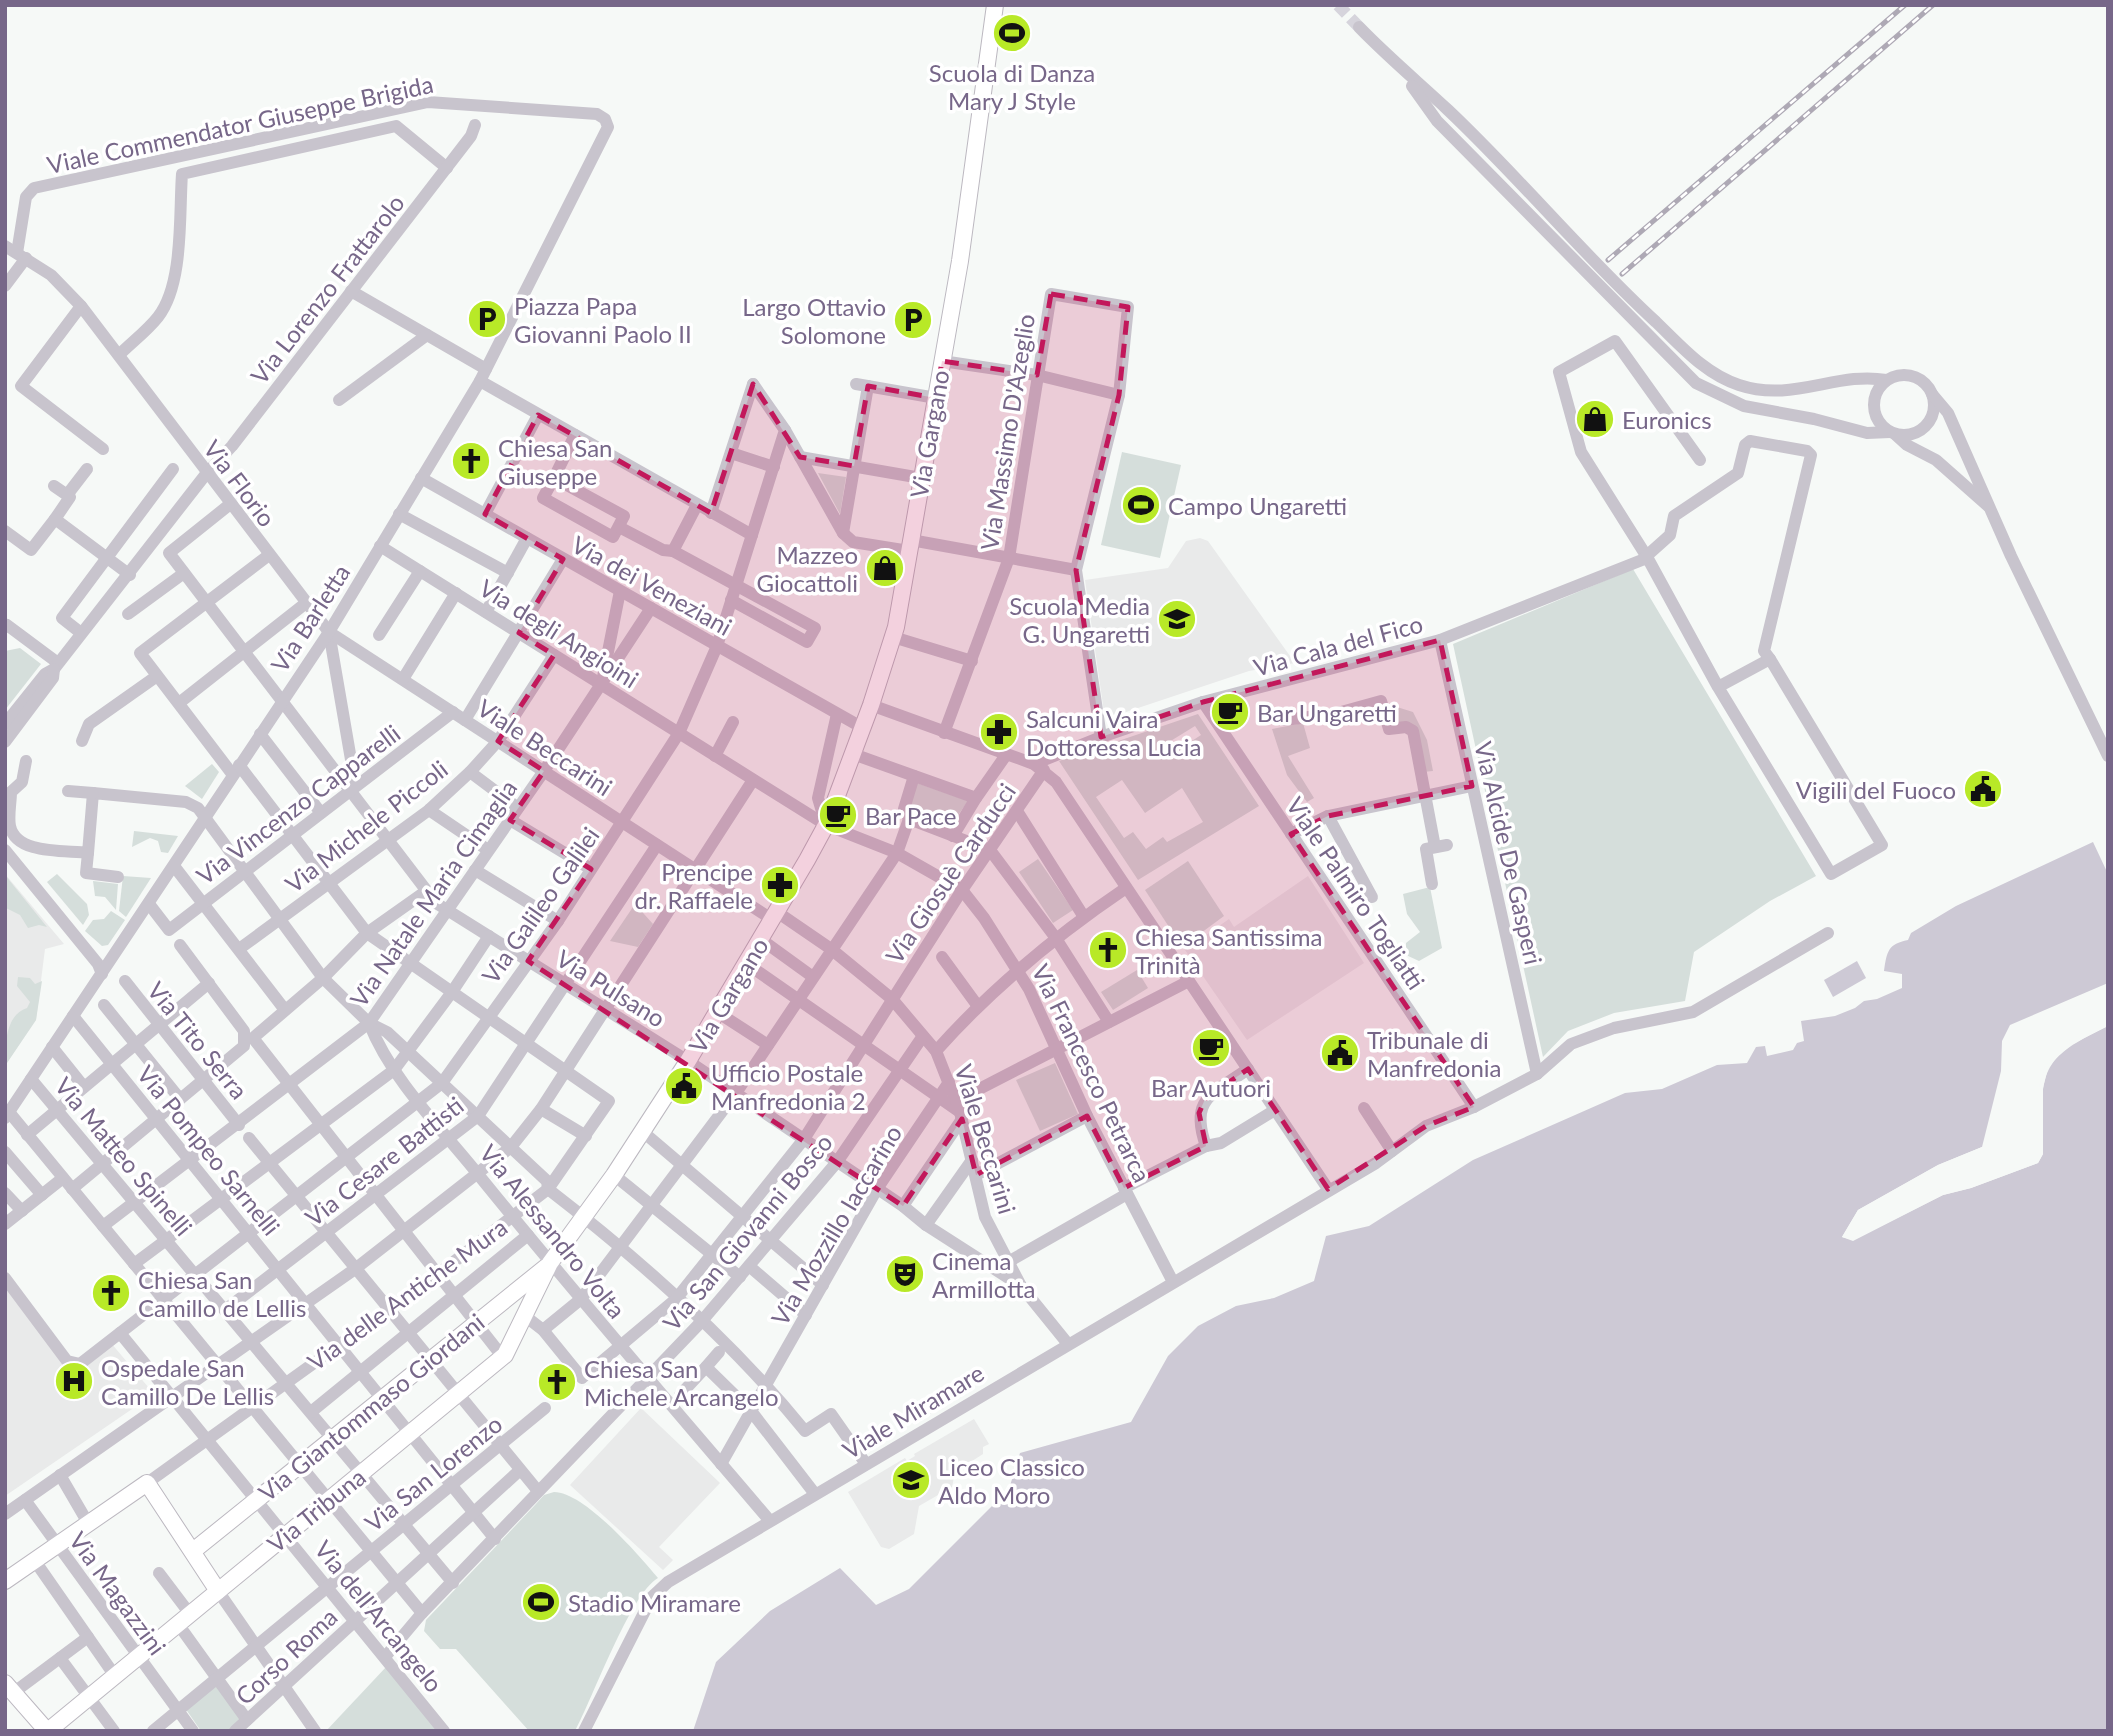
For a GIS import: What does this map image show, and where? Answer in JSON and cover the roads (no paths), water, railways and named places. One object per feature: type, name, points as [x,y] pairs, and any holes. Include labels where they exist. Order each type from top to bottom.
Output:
[{"type":"main road","name":"Via Gargano","points":[[550,1263],[614,1175],[762,940],[826,825],[863,728],[893,637],[910,546],[960,261],[991,32],[998,5]]},
{"type":"main road","name":"Via Tribuna","points":[[48,1731],[505,1355],[550,1263]]},
{"type":"main road","name":"Via Giantommaso Giordani","points":[[192,1550],[550,1263]]},
{"type":"main road","name":"Via delle Antiche Mura","points":[[5,1581],[147,1483]]},
{"type":"main road","points":[[147,1483],[218,1591]]},
{"type":"main road","points":[[9,1688],[48,1731]]},
{"type":"street","points":[[1359,27],[1399,69],[1448,110],[1608,278],[1709,371],[1740,385],[1776,392],[1809,389],[1871,377],[1886,380]]},
{"type":"street","points":[[1399,69],[1437,121],[1696,383],[1744,407],[1814,419],[1867,433],[1913,435],[1927,425],[1934,410],[1932,394]]},
{"type":"street","name":"Viale Commendator Giuseppe Brigida","points":[[22,255],[26,197],[34,188],[428,102],[597,114],[605,119]]},
{"type":"street","name":"Via Barletta","points":[[7,1115],[328,632],[483,375],[605,138],[608,127],[605,119]]},
{"type":"street","name":"Via Lorenzo Frattarolo","points":[[56,666],[130,575],[206,474],[232,446],[447,168],[471,136],[474,125]]},
{"type":"street","points":[[119,355],[158,317],[169,298],[174,280],[182,173],[396,126],[447,168]]},
{"type":"street","name":"Via Florio","points":[[5,246],[51,275],[81,306],[229,505],[328,632],[355,777],[349,792]]},
{"type":"street","points":[[5,286],[22,255]]},
{"type":"street","points":[[351,291],[427,335],[537,415],[752,535]]},
{"type":"street","name":"Via Massimo D'Azeglio","points":[[944,733],[1009,558],[1051,294],[1128,307],[1119,395]]},
{"type":"street","points":[[81,306],[21,386],[103,449]]},
{"type":"street","points":[[339,400],[427,335]]},
{"type":"street","points":[[1647,556],[1670,535],[1674,516],[1738,473],[1745,445],[1749,440],[1807,451],[1811,455],[1764,651],[1882,845],[1831,874],[1718,687],[1647,556],[1581,452],[1559,372],[1615,341],[1700,460]]},
{"type":"street","points":[[942,361],[1037,375],[1119,395],[1076,570],[1101,737]]},
{"type":"street","points":[[1993,511],[1936,460],[1907,445],[1875,417],[1873,404],[1877,390],[1886,380],[1898,375],[1912,376],[1924,382],[1948,413],[1993,511],[2011,556],[2108,756]]},
{"type":"street","points":[[711,513],[753,384],[785,430],[843,533],[853,542],[1009,558],[1076,570]]},
{"type":"street","points":[[843,533],[854,466],[862,385],[936,398]]},
{"type":"street","points":[[485,514],[537,415]]},
{"type":"street","name":"Via Galileo Galilei","points":[[5,1278],[67,1361],[80,1364],[162,1298],[421,1103],[443,1083],[558,921],[679,733],[717,646],[785,430]]},
{"type":"street","points":[[554,478],[624,516],[613,537],[543,498],[575,435]]},
{"type":"street","points":[[731,453],[774,467]]},
{"type":"street","points":[[800,457],[922,478]]},
{"type":"street","points":[[67,495],[87,469]]},
{"type":"street","points":[[81,633],[62,618],[173,469]]},
{"type":"street","name":"Via dei Veneziani","points":[[421,478],[863,728]]},
{"type":"street","points":[[5,531],[31,550],[70,497],[54,486]]},
{"type":"street","name":"Via Pulsano","points":[[229,505],[169,553],[425,892],[446,909],[688,1060],[903,1206],[926,1225],[1021,1286]]},
{"type":"street","points":[[673,551],[697,505]]},
{"type":"street","points":[[399,514],[508,573]]},
{"type":"street","points":[[55,519],[130,575]]},
{"type":"street","points":[[619,527],[663,550],[673,551],[815,628],[807,642],[731,600]]},
{"type":"street","points":[[486,612],[527,538]]},
{"type":"street","name":"Via degli Angioini","points":[[380,546],[826,825],[897,853],[962,890]]},
{"type":"street","points":[[269,555],[140,653],[179,703],[292,835],[367,933],[565,1070]]},
{"type":"street","name":"Via Cala del Fico","points":[[1039,767],[1101,737],[1203,702],[1440,640],[1647,556]]},
{"type":"street","points":[[465,720],[563,559]]},
{"type":"street","points":[[379,635],[420,571]]},
{"type":"street","points":[[128,614],[184,573]]},
{"type":"street","name":"Via Natale Maria Cimaglia","points":[[601,685],[620,591]]},
{"type":"street","points":[[403,680],[456,593]]},
{"type":"street","points":[[179,703],[306,603]]},
{"type":"street","name":"Via Natale Maria Cimaglia","points":[[103,1226],[369,1024],[409,962],[544,771],[650,608]]},
{"type":"street","points":[[5,627],[7,625],[56,666]]},
{"type":"street","name":"Viale Beccarini","points":[[328,632],[693,868],[831,949],[892,999],[936,1051],[959,1111],[985,1217],[1021,1286],[1068,1344]]},
{"type":"street","points":[[893,637],[972,661]]},
{"type":"street","name":"Via Alcide De Gasperi","points":[[1440,640],[1537,1074]]},
{"type":"street","name":"Via Michele Piccoli","points":[[239,949],[429,810],[470,772],[498,741],[554,655]]},
{"type":"street","points":[[1718,687],[1770,659]]},
{"type":"street","points":[[5,724],[45,674],[56,666]]},
{"type":"street","points":[[5,742],[53,678],[56,666]]},
{"type":"street","points":[[82,741],[89,724],[157,676]]},
{"type":"street","points":[[1284,720],[1334,714],[1381,701],[1390,729],[1406,727],[1413,731],[1424,794],[1441,846],[1426,849],[1432,884]]},
{"type":"street","name":"Viale Palmiro Togliatti","points":[[1203,702],[1474,1107]]},
{"type":"street","points":[[871,705],[1039,767],[1126,888],[1328,1189]]},
{"type":"street","name":"Via Vincenzo Capparelli","points":[[149,904],[169,930],[453,712]]},
{"type":"street","points":[[826,825],[818,798],[837,714]]},
{"type":"street","points":[[715,756],[733,722]]},
{"type":"street","points":[[260,734],[321,813]]},
{"type":"street","points":[[853,754],[976,798]]},
{"type":"street","points":[[953,836],[1006,755]]},
{"type":"street","points":[[26,761],[22,782],[11,792],[10,826],[18,841],[33,847],[89,853]]},
{"type":"street","name":"Via Giosuè Carducci","points":[[543,1330],[582,1378],[676,1299],[804,1139],[962,890],[1017,811],[1039,767]]},
{"type":"street","points":[[470,772],[518,808]]},
{"type":"street","points":[[914,776],[904,809],[909,819],[990,850],[1055,937],[1109,1022]]},
{"type":"street","points":[[5,1514],[355,1269],[479,1175],[511,1147],[541,1109],[752,779]]},
{"type":"street","points":[[1291,834],[1328,816],[1472,786]]},
{"type":"street","points":[[68,791],[186,802],[198,808],[323,978],[369,1024],[387,1032],[547,1181],[548,1189],[621,1247],[767,1384],[805,1431],[831,1414],[866,1464]]},
{"type":"street","points":[[93,793],[86,873],[118,877]]},
{"type":"street","points":[[429,810],[488,850]]},
{"type":"street","points":[[1017,811],[1084,917]]},
{"type":"street","points":[[1328,816],[1372,897]]},
{"type":"street","points":[[525,1316],[543,1330],[581,1300],[736,1093],[897,853],[909,819]]},
{"type":"street","points":[[510,820],[591,869]]},
{"type":"street","name":"Via Cesare Battisti","points":[[225,1310],[451,1140],[478,1116],[657,845]]},
{"type":"street","points":[[5,850],[98,964],[102,974]]},
{"type":"street","points":[[174,866],[285,1010]]},
{"type":"street","points":[[474,870],[558,921]]},
{"type":"street","points":[[936,1051],[977,1004],[1018,968],[1055,937],[1126,888]]},
{"type":"street","name":"Via Francesco Petrarca","points":[[962,890],[1018,968],[1087,1116],[1173,1282]]},
{"type":"street","points":[[72,1189],[323,978],[367,933],[425,892]]},
{"type":"street","name":"Viale Miramare","points":[[584,1731],[652,1597],[668,1582],[1392,1151],[1426,1126],[1474,1107],[1537,1074],[1571,1044],[1614,1028],[1693,1012],[1828,933]]},
{"type":"street","points":[[134,1264],[394,1070],[452,992],[489,936]]},
{"type":"street","points":[[762,940],[813,977]]},
{"type":"street","points":[[180,945],[244,1031],[248,1042],[290,1085],[498,1351]]},
{"type":"street","points":[[942,957],[977,1004]]},
{"type":"street","points":[[747,964],[899,1072],[959,1111]]},
{"type":"street","name":"Via Tito Serra","points":[[125,981],[239,1125]]},
{"type":"street","points":[[903,1206],[959,1111],[1056,1049],[1189,981]]},
{"type":"street","points":[[27,1135],[209,983]]},
{"type":"street","points":[[104,1005],[180,1099]]},
{"type":"street","points":[[717,1012],[768,1045]]},
{"type":"street","name":"Via Pompeo Sarnelli","points":[[74,1016],[495,1539]]},
{"type":"street","name":"Via Alessandro Volta","points":[[369,1024],[377,1044],[394,1070],[550,1263],[770,1521]]},
{"type":"street","name":"Via San Giovanni Bosco","points":[[385,1657],[422,1613],[701,1322],[837,1162],[923,1036]]},
{"type":"street","points":[[52,1047],[84,1087]]},
{"type":"street","points":[[1206,1146],[1199,1113],[1205,1099],[1248,1069]]},
{"type":"street","name":"Via delle Antiche Mura","points":[[147,1483],[438,1274],[548,1189],[609,1101],[565,1070]]},
{"type":"street","name":"Via Matteo Spinelli","points":[[32,1079],[453,1583]]},
{"type":"street","name":"Via Mozzillo Iaccarino","points":[[721,1464],[877,1189],[949,1082]]},
{"type":"street","points":[[1364,1108],[1392,1151]]},
{"type":"street","points":[[541,1109],[586,1136]]},
{"type":"street","points":[[1008,1262],[1126,1191],[1206,1146],[1221,1143],[1275,1110]]},
{"type":"street","points":[[7,1115],[63,1178],[422,1613]]},
{"type":"street","points":[[976,1175],[1087,1116]]},
{"type":"street","points":[[642,1131],[823,1285]]},
{"type":"street","points":[[249,1138],[538,1492]]},
{"type":"street","points":[[5,1152],[42,1195]]},
{"type":"street","points":[[926,1225],[972,1160]]},
{"type":"street","points":[[614,1175],[712,1254],[744,1272],[806,1315]]},
{"type":"street","points":[[5,1224],[63,1178]]},
{"type":"street","points":[[5,1193],[22,1211]]},
{"type":"street","points":[[311,1412],[528,1236]]},
{"type":"street","name":"Via dell'Arcangelo","points":[[120,1333],[209,1438],[444,1731]]},
{"type":"street","points":[[680,1395],[719,1352]]},
{"type":"street","points":[[706,1367],[751,1411],[815,1494]]},
{"type":"street","name":"Via San Lorenzo","points":[[153,1731],[545,1408]]},
{"type":"street","name":"Corso Roma","points":[[235,1731],[520,1470]]},
{"type":"street","points":[[60,1475],[89,1523]]},
{"type":"street","name":"Via Magazzini","points":[[25,1500],[193,1731]]},
{"type":"street","points":[[35,1561],[114,1676]]},
{"type":"street","points":[[159,1573],[216,1678],[247,1720]]},
{"type":"street","points":[[218,1591],[315,1731]]},
{"type":"street","points":[[9,1688],[60,1658],[88,1637]]},
{"type":"street","points":[[60,1658],[114,1731]]},
{"type":"tunnel","points":[[1338,5],[1359,27]]},
{"type":"railway","points":[[1608,260],[1905,5]]},
{"type":"railway","points":[[1622,274],[1933,5]]},
{"type":"place","name":"Scuola di Danza Mary J Style","points":[[1012,33]]},
{"type":"place","name":"Piazza Papa Giovanni Paolo II","points":[[487,319]]},
{"type":"place","name":"Largo Ottavio Solomone","points":[[913,320]]},
{"type":"place","name":"Euronics","points":[[1595,419]]},
{"type":"place","name":"Chiesa San Giuseppe","points":[[471,461]]},
{"type":"place","name":"Campo Ungaretti","points":[[1141,505]]},
{"type":"place","name":"Mazzeo Giocattoli","points":[[885,568]]},
{"type":"place","name":"Scuola Media G. Ungaretti","points":[[1177,619]]},
{"type":"place","name":"Bar Ungaretti","points":[[1230,712]]},
{"type":"place","name":"Salcuni Vaira Dottoressa Lucia","points":[[999,732]]},
{"type":"place","name":"Vigili del Fuoco","points":[[1983,789]]},
{"type":"place","name":"Bar Pace","points":[[838,815]]},
{"type":"place","name":"Prencipe dr. Raffaele","points":[[780,885]]},
{"type":"place","name":"Chiesa Santissima Trinità","points":[[1108,950]]},
{"type":"place","name":"Bar Autuori","points":[[1211,1048]]},
{"type":"place","name":"Tribunale di Manfredonia","points":[[1340,1053]]},
{"type":"place","name":"Ufficio Postale Manfredonia 2","points":[[684,1086]]},
{"type":"place","name":"Cinema Armillotta","points":[[905,1274]]},
{"type":"place","name":"Chiesa San Camillo de Lellis","points":[[111,1293]]},
{"type":"place","name":"Ospedale San Camillo De Lellis","points":[[74,1381]]},
{"type":"place","name":"Chiesa San Michele Arcangelo","points":[[557,1382]]},
{"type":"place","name":"Liceo Classico Aldo Moro","points":[[911,1480]]},
{"type":"place","name":"Stadio Miramare","points":[[541,1602]]}]
